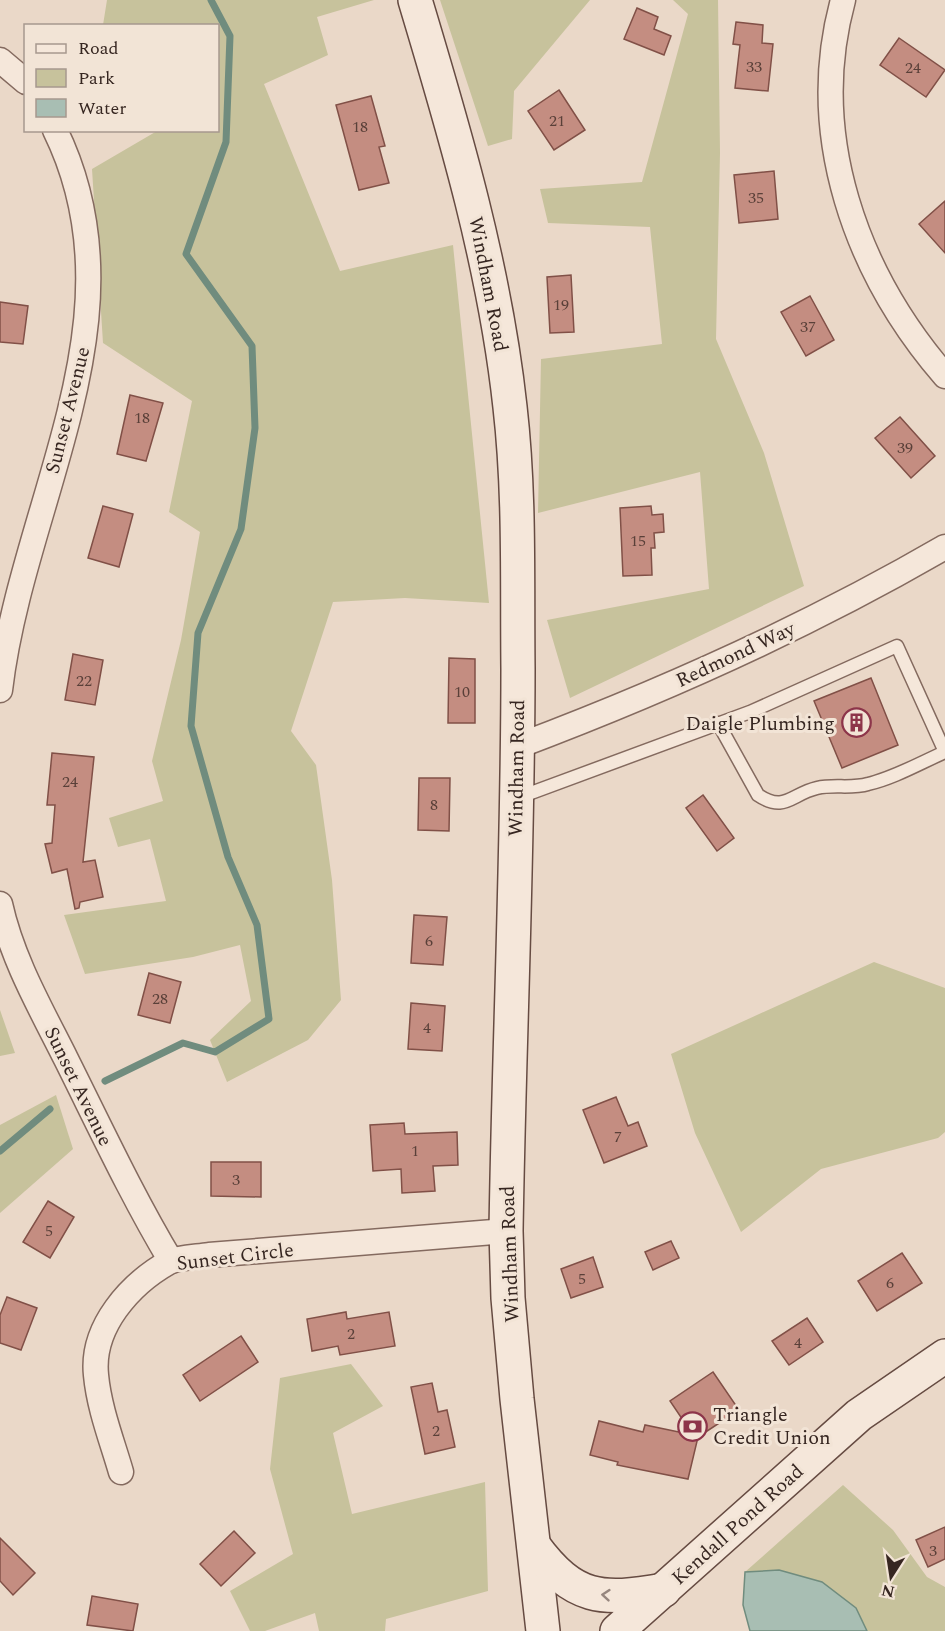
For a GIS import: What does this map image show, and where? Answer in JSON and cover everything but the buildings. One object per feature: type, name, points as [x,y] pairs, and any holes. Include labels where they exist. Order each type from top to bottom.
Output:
[{"type":"street","name":"Windham Road","points":[[415,0],[476,214],[495,309],[510,406],[518,500],[518,746],[506,1231],[508,1298],[517,1399],[543,1631]]},
{"type":"street","points":[[843,0],[831,65],[830,101],[835,141],[851,218],[862,249],[890,302],[945,376]]},
{"type":"street","points":[[0,60],[24,80]]},
{"type":"street","name":"Sunset Avenue","points":[[0,690],[13,612],[80,367],[89,306],[90,262],[85,216],[80,192],[56,132]]},
{"type":"street","name":"Redmond Way","points":[[518,746],[621,708],[733,657],[945,547]]},
{"type":"street","name":"Sunset Avenue","points":[[0,904],[9,936],[28,983],[128,1184],[171,1261]]},
{"type":"street","name":"Sunset Circle","points":[[121,1472],[95,1374],[100,1339],[114,1309],[139,1285],[171,1261],[209,1255],[506,1231]]},
{"type":"street","name":"Kendall Pond Road","points":[[617,1631],[851,1422],[896,1388],[945,1356]]},
{"type":"street","points":[[534,1546],[550,1568],[566,1582],[581,1590],[614,1596],[664,1590]]},
{"type":"lane","points":[[516,798],[718,723],[897,646],[945,752],[867,785],[829,785],[814,788],[781,804],[769,802],[758,795],[718,723]]},
{"type":"green space","points":[[107,0],[374,0],[317,17],[328,55],[264,84],[340,271],[453,245],[489,603],[405,598],[333,602],[291,731],[316,765],[332,880],[341,1000],[308,1040],[227,1082],[210,1040],[251,1001],[240,945],[193,957],[85,974],[64,915],[166,901],[150,839],[118,847],[109,818],[163,801],[152,761],[181,640],[200,532],[169,512],[192,401],[103,343],[92,169],[155,132],[219,132],[219,24],[103,24]]},
{"type":"green space","points":[[440,0],[590,0],[514,91],[512,139],[488,146]]},
{"type":"green space","points":[[673,0],[718,0],[720,153],[716,339],[764,453],[804,586],[570,698],[547,620],[709,589],[700,472],[538,513],[541,359],[662,344],[650,227],[548,223],[540,189],[642,182],[688,14]]},
{"type":"green space","points":[[874,962],[945,988],[945,1132],[938,1138],[821,1169],[741,1232],[695,1133],[671,1054]]},
{"type":"green space","points":[[0,1010],[15,1053],[0,1056]]},
{"type":"green space","points":[[56,1095],[73,1149],[0,1213],[0,1125]]},
{"type":"green space","points":[[351,1364],[383,1406],[333,1433],[352,1514],[485,1482],[488,1591],[386,1619],[385,1631],[319,1631],[315,1613],[265,1631],[250,1631],[230,1591],[293,1554],[270,1469],[280,1378]]},
{"type":"green space","points":[[843,1485],[893,1530],[927,1577],[945,1587],[945,1631],[867,1631],[856,1608],[745,1572]]},
{"type":"water","points":[[779,1570],[822,1582],[856,1608],[867,1631],[750,1631],[743,1605],[745,1572]]},
{"type":"waterway","points":[[105,1081],[183,1043],[215,1052],[269,1019],[257,925],[228,857],[191,726],[198,633],[241,529],[255,428],[252,346],[186,254],[226,142],[230,36],[211,0]]},
{"type":"waterway","points":[[0,1151],[50,1109]]},
{"type":"place","name":"Daigle Plumbing","points":[[856,723]]},
{"type":"place","name":"Triangle Credit Union","points":[[692,1426]]}]
